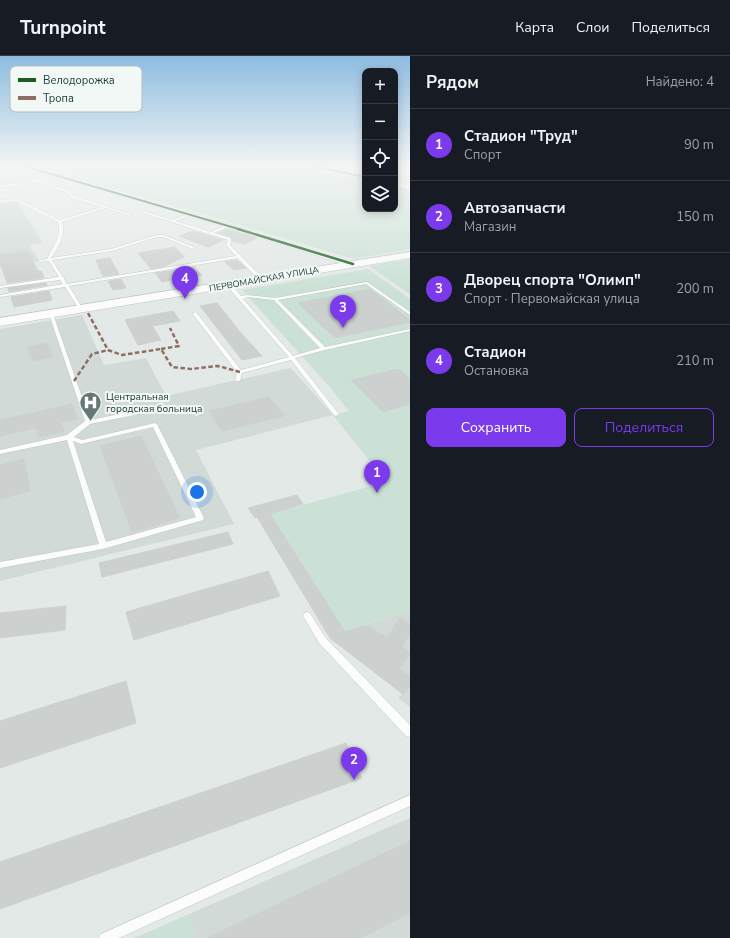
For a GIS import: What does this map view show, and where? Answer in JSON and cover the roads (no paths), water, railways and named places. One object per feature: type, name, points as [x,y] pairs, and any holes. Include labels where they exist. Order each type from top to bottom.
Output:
[{"type":"main road","name":"ПЕРВОМАЙСКАЯ УЛИЦА","points":[[0,322],[410,255]]},
{"type":"street","points":[[163,206],[353,264]]},
{"type":"lane","points":[[30,206],[60,221],[106,207],[131,215]]},
{"type":"lane","points":[[144,212],[230,239],[228,245],[262,280]]},
{"type":"lane","points":[[172,221],[190,214]]},
{"type":"lane","points":[[50,259],[57,247],[63,229],[60,221]]},
{"type":"lane","points":[[211,233],[227,226]]},
{"type":"lane","points":[[39,261],[112,250],[157,236],[163,236],[194,248]]},
{"type":"lane","points":[[0,296],[239,256]]},
{"type":"lane","points":[[50,259],[63,278],[65,286],[81,309]]},
{"type":"lane","points":[[0,287],[63,278]]},
{"type":"lane","points":[[240,298],[275,299],[367,283],[410,314]]},
{"type":"lane","points":[[229,285],[293,359],[336,414]]},
{"type":"lane","points":[[275,299],[324,349]]},
{"type":"lane","points":[[194,313],[240,372]]},
{"type":"lane","points":[[51,314],[88,422]]},
{"type":"lane","points":[[240,372],[293,359],[324,349],[410,330]]},
{"type":"lane","points":[[238,380],[240,372]]},
{"type":"lane","points":[[0,452],[69,437],[88,422],[154,409]]},
{"type":"lane","points":[[0,565],[103,546],[200,518],[155,425],[81,442],[69,437]]},
{"type":"lane","points":[[69,437],[103,546]]},
{"type":"lane","points":[[307,616],[322,640],[410,732]]},
{"type":"lane","points":[[105,938],[410,800]]},
{"type":"place","name":"Стадион","points":[[185,299]]},
{"type":"place","name":"Дворец спорта \"Олимп\"","points":[[343,328]]},
{"type":"place","name":"Центральная городская больница","points":[[90,422]]},
{"type":"place","name":"Стадион \"Труд\"","points":[[377,493]]},
{"type":"place","name":"Автозапчасти","points":[[354,780]]}]
